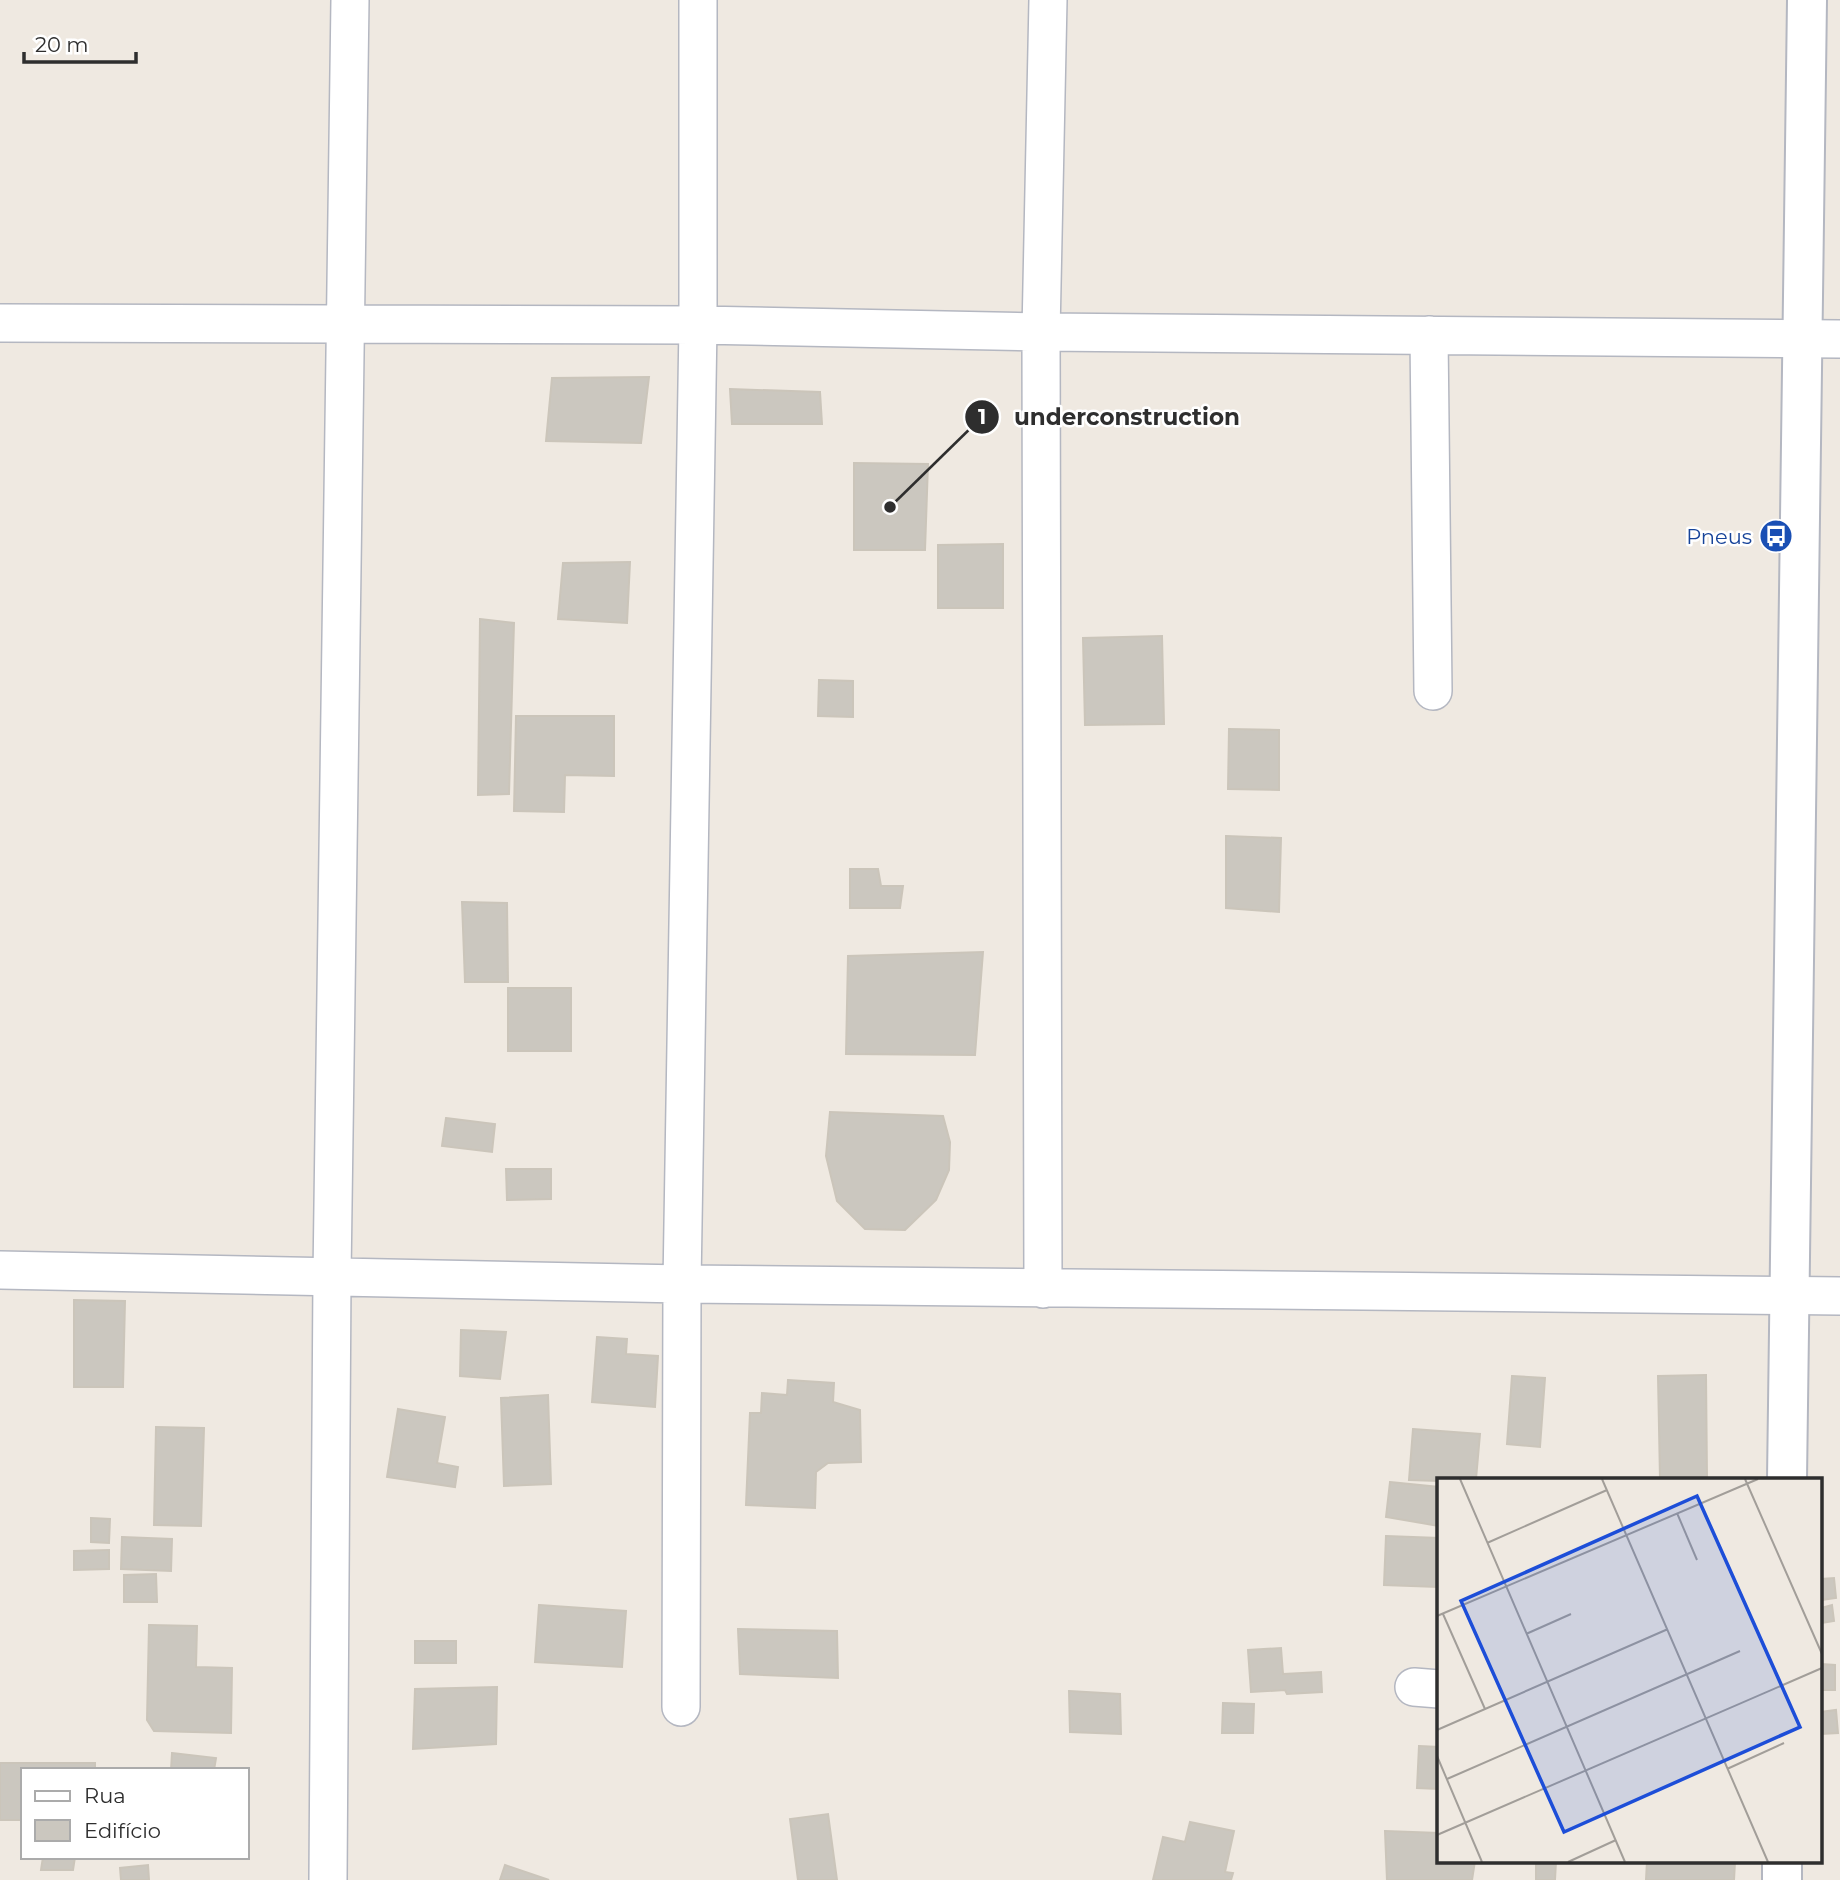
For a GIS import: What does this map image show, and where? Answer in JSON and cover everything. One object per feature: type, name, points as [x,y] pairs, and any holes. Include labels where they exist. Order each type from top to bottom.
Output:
[{"type":"street","points":[[328,1880],[332,1276],[350,0]]},
{"type":"street","points":[[681,1707],[681,1284],[698,325],[698,0]]},
{"type":"street","points":[[1043,1289],[1041,332],[1048,0]]},
{"type":"street","points":[[1787,1478],[1807,0]]},
{"type":"street","points":[[0,323],[698,325],[1041,332],[1840,339]]},
{"type":"street","points":[[1429,335],[1433,691]]},
{"type":"street","points":[[0,1270],[681,1284],[1840,1296]]},
{"type":"street","points":[[1782,1862],[1782,1880]]},
{"type":"building","points":[[649,377],[641,443],[546,441],[552,378]]},
{"type":"building","points":[[730,389],[820,392],[822,424],[732,424]]},
{"type":"building","points":[[854,463],[928,464],[925,550],[854,550]]},
{"type":"building","points":[[1003,544],[1003,608],[938,608],[938,545]]},
{"type":"building","points":[[630,562],[627,623],[558,619],[563,563]]},
{"type":"building","points":[[480,619],[514,623],[509,794],[478,795]]},
{"type":"building","points":[[1162,636],[1164,724],[1085,725],[1083,638]]},
{"type":"building","points":[[819,680],[853,681],[853,717],[818,716]]},
{"type":"building","points":[[516,716],[614,716],[614,776],[565,775],[564,812],[514,811]]},
{"type":"building","points":[[1229,729],[1279,730],[1279,790],[1228,789]]},
{"type":"building","points":[[1226,836],[1281,838],[1279,912],[1226,908]]},
{"type":"building","points":[[850,869],[878,869],[881,886],[903,886],[900,908],[850,908]]},
{"type":"building","points":[[462,902],[507,903],[508,982],[465,982]]},
{"type":"building","points":[[983,952],[975,1055],[846,1054],[848,956]]},
{"type":"building","points":[[508,988],[571,988],[571,1051],[508,1051]]},
{"type":"building","points":[[830,1112],[943,1116],[950,1142],[949,1170],[936,1200],[905,1230],[865,1229],[837,1201],[826,1156]]},
{"type":"building","points":[[446,1118],[495,1124],[492,1152],[442,1146]]},
{"type":"building","points":[[506,1169],[551,1169],[551,1199],[507,1200]]},
{"type":"building","points":[[74,1300],[125,1301],[123,1387],[74,1387]]},
{"type":"building","points":[[461,1330],[506,1332],[500,1379],[460,1376]]},
{"type":"building","points":[[597,1337],[627,1339],[626,1354],[658,1356],[655,1407],[592,1402]]},
{"type":"building","points":[[1706,1375],[1707,1478],[1660,1478],[1658,1376]]},
{"type":"building","points":[[1512,1376],[1545,1378],[1540,1447],[1507,1444]]},
{"type":"building","points":[[788,1380],[834,1383],[833,1402],[860,1410],[861,1462],[828,1463],[816,1472],[815,1508],[746,1505],[750,1413],[761,1413],[762,1393],[787,1395]]},
{"type":"building","points":[[548,1395],[551,1484],[504,1486],[501,1398]]},
{"type":"building","points":[[398,1409],[445,1417],[437,1463],[458,1467],[455,1487],[387,1477]]},
{"type":"building","points":[[156,1427],[204,1428],[201,1526],[154,1525]]},
{"type":"building","points":[[1413,1429],[1480,1434],[1476,1478],[1409,1480]]},
{"type":"building","points":[[1390,1482],[1437,1487],[1437,1526],[1386,1517]]},
{"type":"building","points":[[91,1518],[110,1519],[109,1543],[91,1542]]},
{"type":"building","points":[[1386,1536],[1437,1538],[1437,1587],[1384,1585]]},
{"type":"building","points":[[122,1537],[172,1539],[171,1571],[121,1569]]},
{"type":"building","points":[[109,1550],[109,1569],[74,1570],[74,1551]]},
{"type":"building","points":[[156,1574],[157,1602],[124,1602],[124,1575]]},
{"type":"building","points":[[1834,1578],[1836,1598],[1822,1600],[1822,1579]]},
{"type":"building","points":[[539,1605],[626,1611],[622,1667],[535,1662]]},
{"type":"building","points":[[1832,1605],[1834,1621],[1822,1623],[1822,1608]]},
{"type":"building","points":[[149,1625],[197,1626],[196,1667],[232,1668],[231,1733],[154,1731],[147,1720]]},
{"type":"building","points":[[738,1629],[837,1631],[838,1678],[740,1674]]},
{"type":"building","points":[[415,1641],[456,1641],[456,1663],[415,1663]]},
{"type":"building","points":[[1281,1648],[1283,1674],[1321,1672],[1322,1692],[1251,1692],[1248,1650]]},
{"type":"building","points":[[1822,1664],[1835,1665],[1835,1690],[1822,1690]]},
{"type":"building","points":[[497,1687],[496,1744],[413,1749],[415,1689]]},
{"type":"building","points":[[1069,1691],[1120,1694],[1121,1734],[1070,1732]]},
{"type":"building","points":[[1223,1703],[1254,1704],[1253,1733],[1222,1733]]},
{"type":"building","points":[[1836,1710],[1838,1733],[1822,1734],[1822,1712]]},
{"type":"building","points":[[1419,1746],[1437,1747],[1437,1789],[1417,1788]]},
{"type":"building","points":[[172,1753],[216,1758],[214,1768],[171,1768]]},
{"type":"building","points":[[0,1763],[95,1763],[95,1768],[21,1768],[21,1820],[0,1820]]},
{"type":"building","points":[[828,1814],[837,1880],[798,1880],[790,1819]]},
{"type":"building","points":[[1190,1822],[1234,1831],[1225,1872],[1233,1873],[1231,1880],[1153,1880],[1163,1837],[1185,1842]]},
{"type":"building","points":[[1385,1831],[1437,1833],[1437,1862],[1475,1862],[1472,1880],[1387,1880]]},
{"type":"building","points":[[43,1859],[75,1859],[73,1870],[41,1870]]},
{"type":"building","points":[[1519,1862],[1556,1862],[1555,1880],[1536,1880],[1536,1863]]},
{"type":"building","points":[[1647,1862],[1735,1862],[1734,1880],[1646,1880]]},
{"type":"building","points":[[148,1865],[149,1880],[121,1880],[120,1868]]},
{"type":"building","points":[[505,1865],[549,1880],[500,1880]]},
{"type":"place","name":"underconstruction","points":[[890,507]]},
{"type":"place","name":"Pneus","points":[[1776,536]]}]
